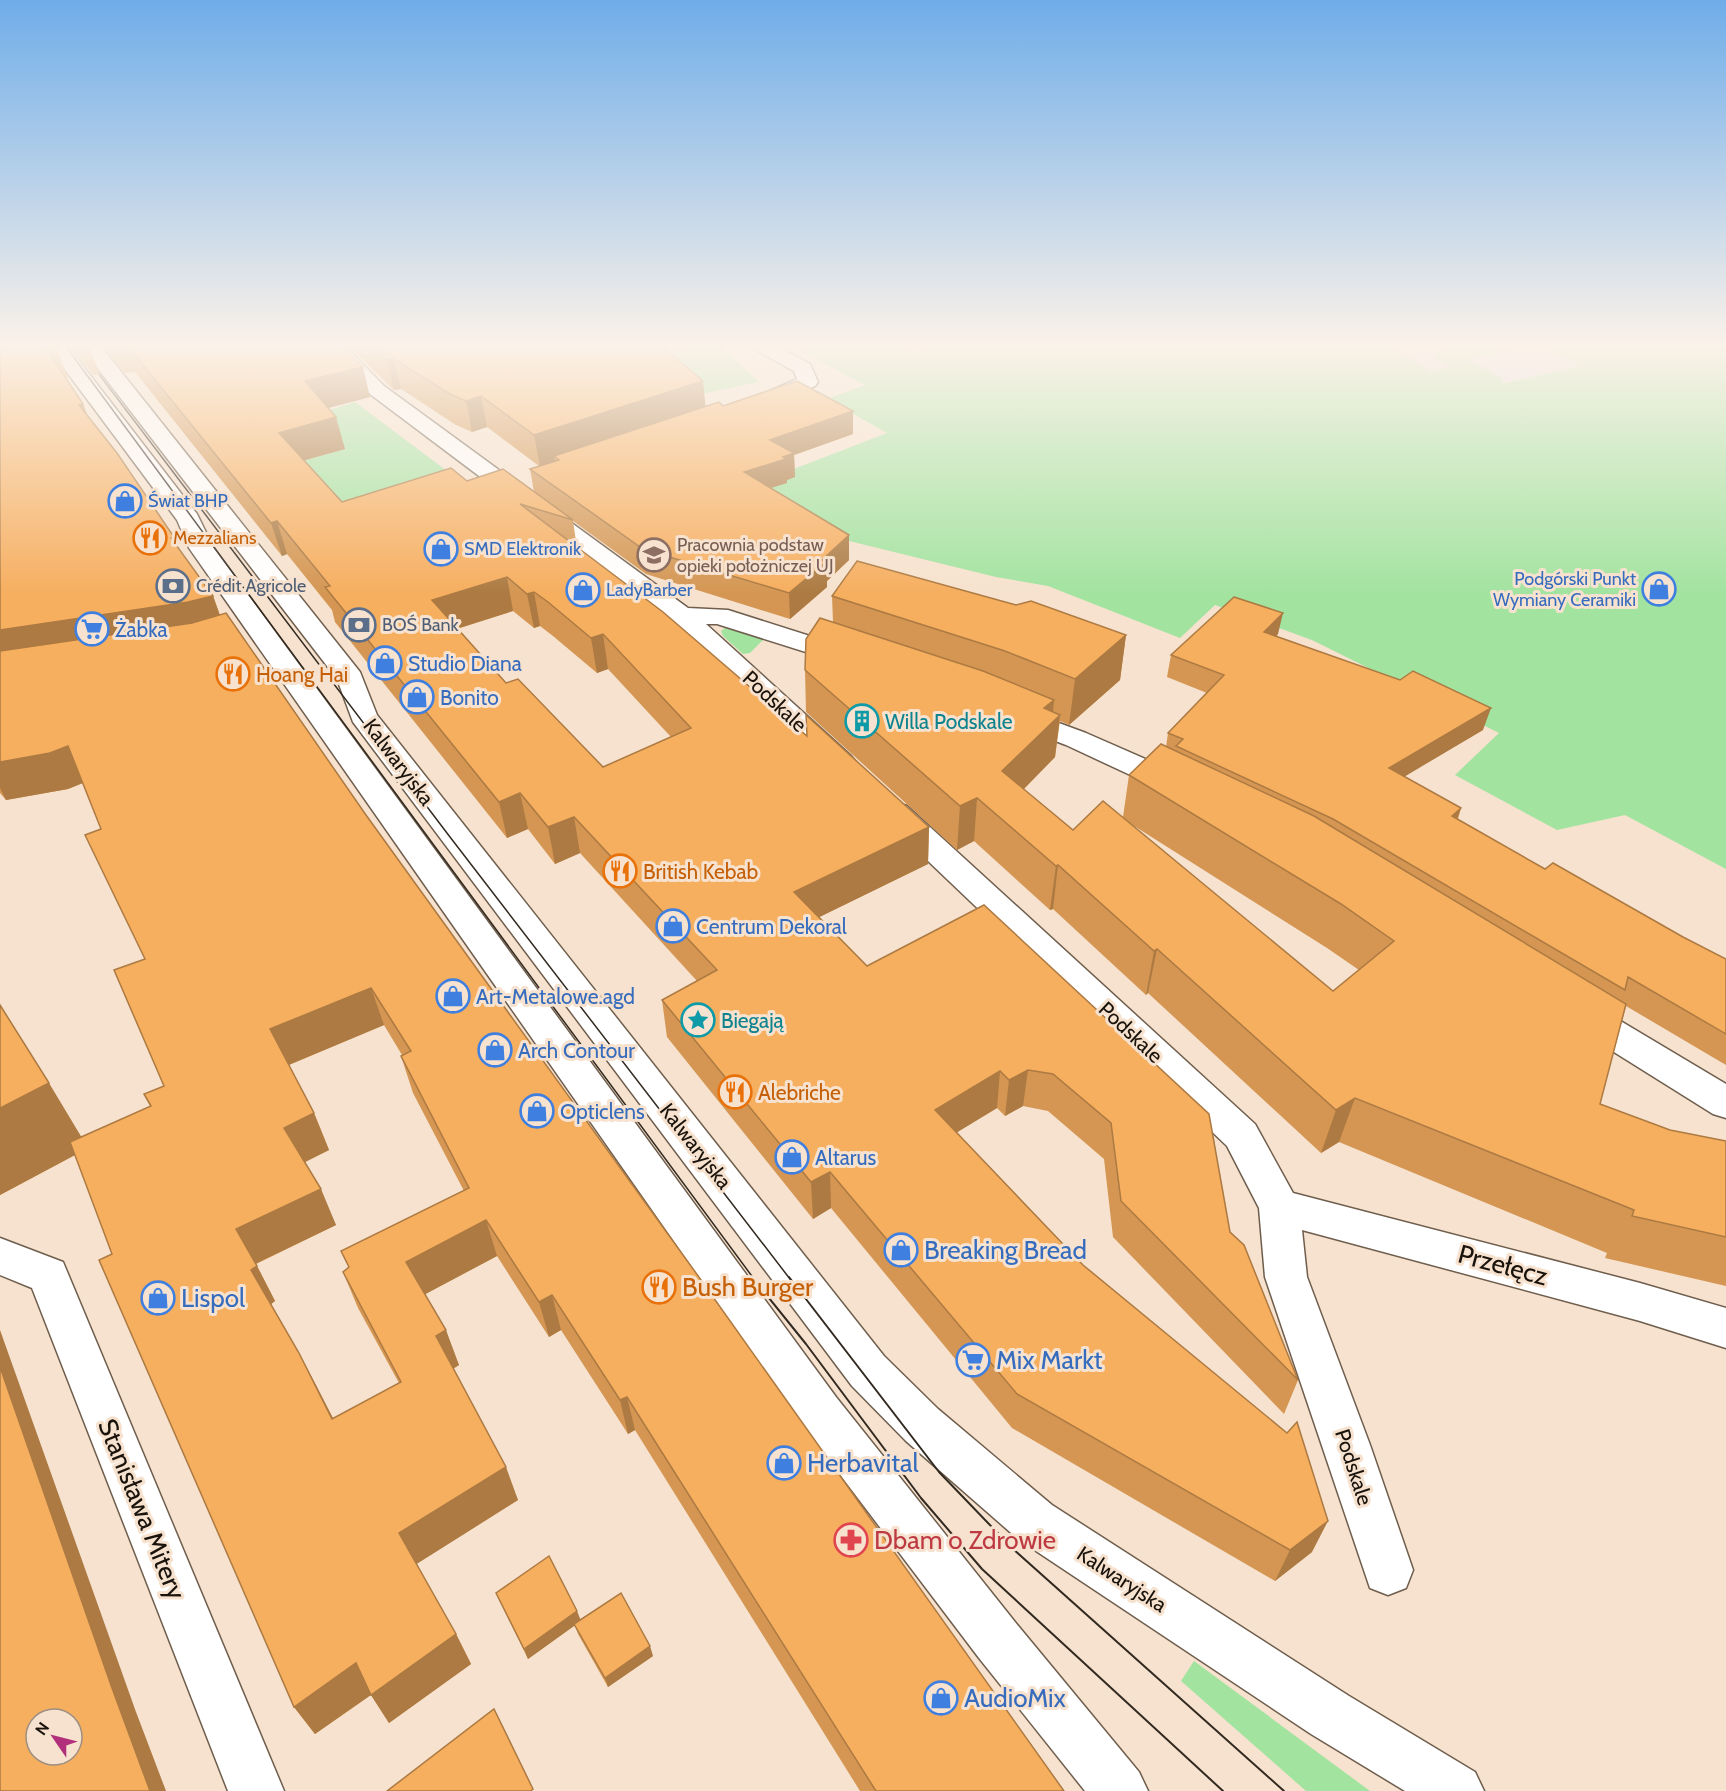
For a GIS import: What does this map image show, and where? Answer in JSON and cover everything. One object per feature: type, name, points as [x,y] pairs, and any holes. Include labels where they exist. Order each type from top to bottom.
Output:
[{"type":"street","name":"Kalwaryjska","points":[[120,428],[189,519],[201,548],[267,628],[350,678],[363,716],[868,1371],[922,1425],[1035,1522],[1330,1715],[1456,1791]]},
{"type":"street","name":"Kalwaryjska","points":[[141,428],[267,628],[820,1412],[997,1640],[1120,1791]]},
{"type":"street","name":"Podskale","points":[[427,428],[682,616],[1009,916],[1241,1135],[1279,1207],[1286,1277],[1347,1445],[1388,1570]]},
{"type":"street","points":[[508,488],[533,479]]},
{"type":"street","points":[[682,616],[719,616],[870,664]]},
{"type":"street","points":[[988,705],[1076,739],[1210,800]]},
{"type":"street","points":[[1558,1000],[1726,1103]]},
{"type":"street","name":"Przełęcz","points":[[1279,1207],[1640,1302],[1726,1328]]},
{"type":"street","name":"Stanisława Mitery","points":[[0,1256],[48,1275],[256,1791]]},
{"type":"green space","points":[[325,428],[389,428],[471,489],[418,511],[316,503],[281,467],[345,449]]},
{"type":"green space","points":[[877,428],[1726,428],[1726,869],[1625,815],[1557,830],[1455,775],[1499,733],[1312,640],[1215,605],[1180,638],[1048,586],[996,577],[841,539],[752,485],[887,433]]},
{"type":"green space","points":[[725,628],[764,639],[750,653],[743,654],[723,636],[721,631]]},
{"type":"green space","points":[[1194,1661],[1370,1791],[1306,1791],[1181,1681]]},
{"type":"building","points":[[0,428],[97,428],[117,453],[174,537],[171,538],[213,596],[188,602],[0,630]]},
{"type":"building","points":[[194,428],[298,428],[279,433],[342,502],[451,468],[467,481],[503,469],[573,520],[520,504],[663,612],[807,736],[806,715],[929,827],[794,892],[867,966],[984,905],[1209,1114],[1230,1232],[1244,1245],[1298,1380],[1121,1201],[1111,1123],[1053,1074],[1028,1070],[1009,1080],[1000,1071],[935,1110],[1083,1265],[1287,1433],[1297,1422],[1328,1521],[1290,1550],[1017,1394],[830,1172],[811,1182],[662,1000],[717,970],[574,817],[548,827],[520,793],[499,802],[325,587],[330,586],[277,521],[271,523]],"holes":[[[507,577],[527,594],[534,592],[591,638],[603,634],[691,728],[603,767],[518,679],[506,683],[432,600]]]},
{"type":"building","points":[[524,428],[557,428],[534,435]]},
{"type":"building","points":[[641,428],[806,428],[770,440],[794,453],[783,457],[786,459],[744,472],[849,535],[822,560],[826,562],[789,593],[643,549],[530,469],[559,460],[554,456]]},
{"type":"building","points":[[857,561],[1016,605],[1031,601],[1126,635],[1075,679],[1005,651],[832,596]]},
{"type":"building","points":[[1234,597],[1283,613],[1264,632],[1400,680],[1413,671],[1491,708],[1389,768],[1461,808],[1452,816],[1545,869],[1553,863],[1726,959],[1726,1034],[1628,977],[1625,990],[1333,819],[1176,746],[1183,739],[1168,733],[1224,675],[1171,655]]},
{"type":"building","points":[[226,613],[366,815],[701,1280],[1064,1791],[876,1791],[627,1397],[620,1400],[552,1295],[539,1302],[486,1220],[406,1262],[446,1330],[436,1336],[506,1467],[399,1533],[456,1634],[371,1695],[356,1663],[294,1707],[99,1260],[112,1254],[70,1142],[151,1106],[144,1094],[164,1086],[114,970],[145,959],[85,835],[101,829],[68,746],[50,753],[0,762],[0,651],[192,623]],"holes":[[[371,988],[411,1051],[401,1056],[469,1188],[341,1251],[349,1267],[343,1272],[401,1382],[332,1419],[299,1353],[251,1270],[257,1266],[236,1229],[321,1189],[284,1128],[314,1113],[270,1029]]]},
{"type":"building","points":[[820,618],[983,671],[1054,700],[1044,708],[1060,715],[1002,771],[1073,830],[1103,801],[1333,991],[1394,941],[1341,904],[1129,775],[1161,744],[1314,816],[1626,1004],[1600,1104],[1670,1130],[1726,1141],[1726,1237],[1632,1216],[1634,1210],[1355,1098],[1336,1110],[1157,949],[1154,951],[1058,865],[1056,866],[977,798],[960,806],[805,670],[806,639]]},
{"type":"building","points":[[0,1005],[49,1083],[0,1108]]},
{"type":"building","points":[[0,1367],[112,1688],[150,1791],[0,1791]]},
{"type":"building","points":[[549,1556],[577,1611],[524,1649],[496,1593]]},
{"type":"building","points":[[621,1593],[650,1646],[605,1678],[574,1624]]},
{"type":"building","points":[[494,1709],[533,1789],[531,1791],[387,1791]]},
{"type":"tram line","points":[[126,428],[754,1279]]},
{"type":"tram line","points":[[139,428],[790,1279]]},
{"type":"tram line","points":[[752,1277],[806,1344],[921,1498],[982,1569],[1223,1791]]},
{"type":"tram line","points":[[789,1277],[939,1472],[1013,1549],[1284,1791]]},
{"type":"place","name":"Świat BHP","points":[[125,501]]},
{"type":"place","name":"Mezzalians","points":[[150,538]]},
{"type":"place","name":"SMD Elektronik","points":[[441,549]]},
{"type":"place","name":"Pracownia podstaw opieki położniczej UJ","points":[[654,555]]},
{"type":"place","name":"Crédit Agricole","points":[[173,586]]},
{"type":"place","name":"Podgórski Punkt Wymiany Ceramiki","points":[[1659,589]]},
{"type":"place","name":"LadyBarber","points":[[583,590]]},
{"type":"place","name":"BOŚ Bank","points":[[359,625]]},
{"type":"place","name":"Żabka","points":[[92,629]]},
{"type":"place","name":"Studio Diana","points":[[385,663]]},
{"type":"place","name":"Hoang Hai","points":[[233,674]]},
{"type":"place","name":"Bonito","points":[[417,697]]},
{"type":"place","name":"Willa Podskale","points":[[862,721]]},
{"type":"place","name":"British Kebab","points":[[620,871]]},
{"type":"place","name":"Centrum Dekoral","points":[[673,926]]},
{"type":"place","name":"Art-Metalowe.agd","points":[[453,996]]},
{"type":"place","name":"Biegają","points":[[698,1020]]},
{"type":"place","name":"Arch Contour","points":[[495,1050]]},
{"type":"place","name":"Alebriche","points":[[735,1092]]},
{"type":"place","name":"Opticlens","points":[[537,1111]]},
{"type":"place","name":"Altarus","points":[[792,1157]]},
{"type":"place","name":"Breaking Bread","points":[[901,1250]]},
{"type":"place","name":"Bush Burger","points":[[659,1287]]},
{"type":"place","name":"Lispol","points":[[158,1298]]},
{"type":"place","name":"Mix Markt","points":[[973,1360]]},
{"type":"place","name":"Herbavital","points":[[784,1463]]},
{"type":"place","name":"Dbam o Zdrowie","points":[[851,1540]]},
{"type":"place","name":"AudioMix","points":[[941,1698]]}]
